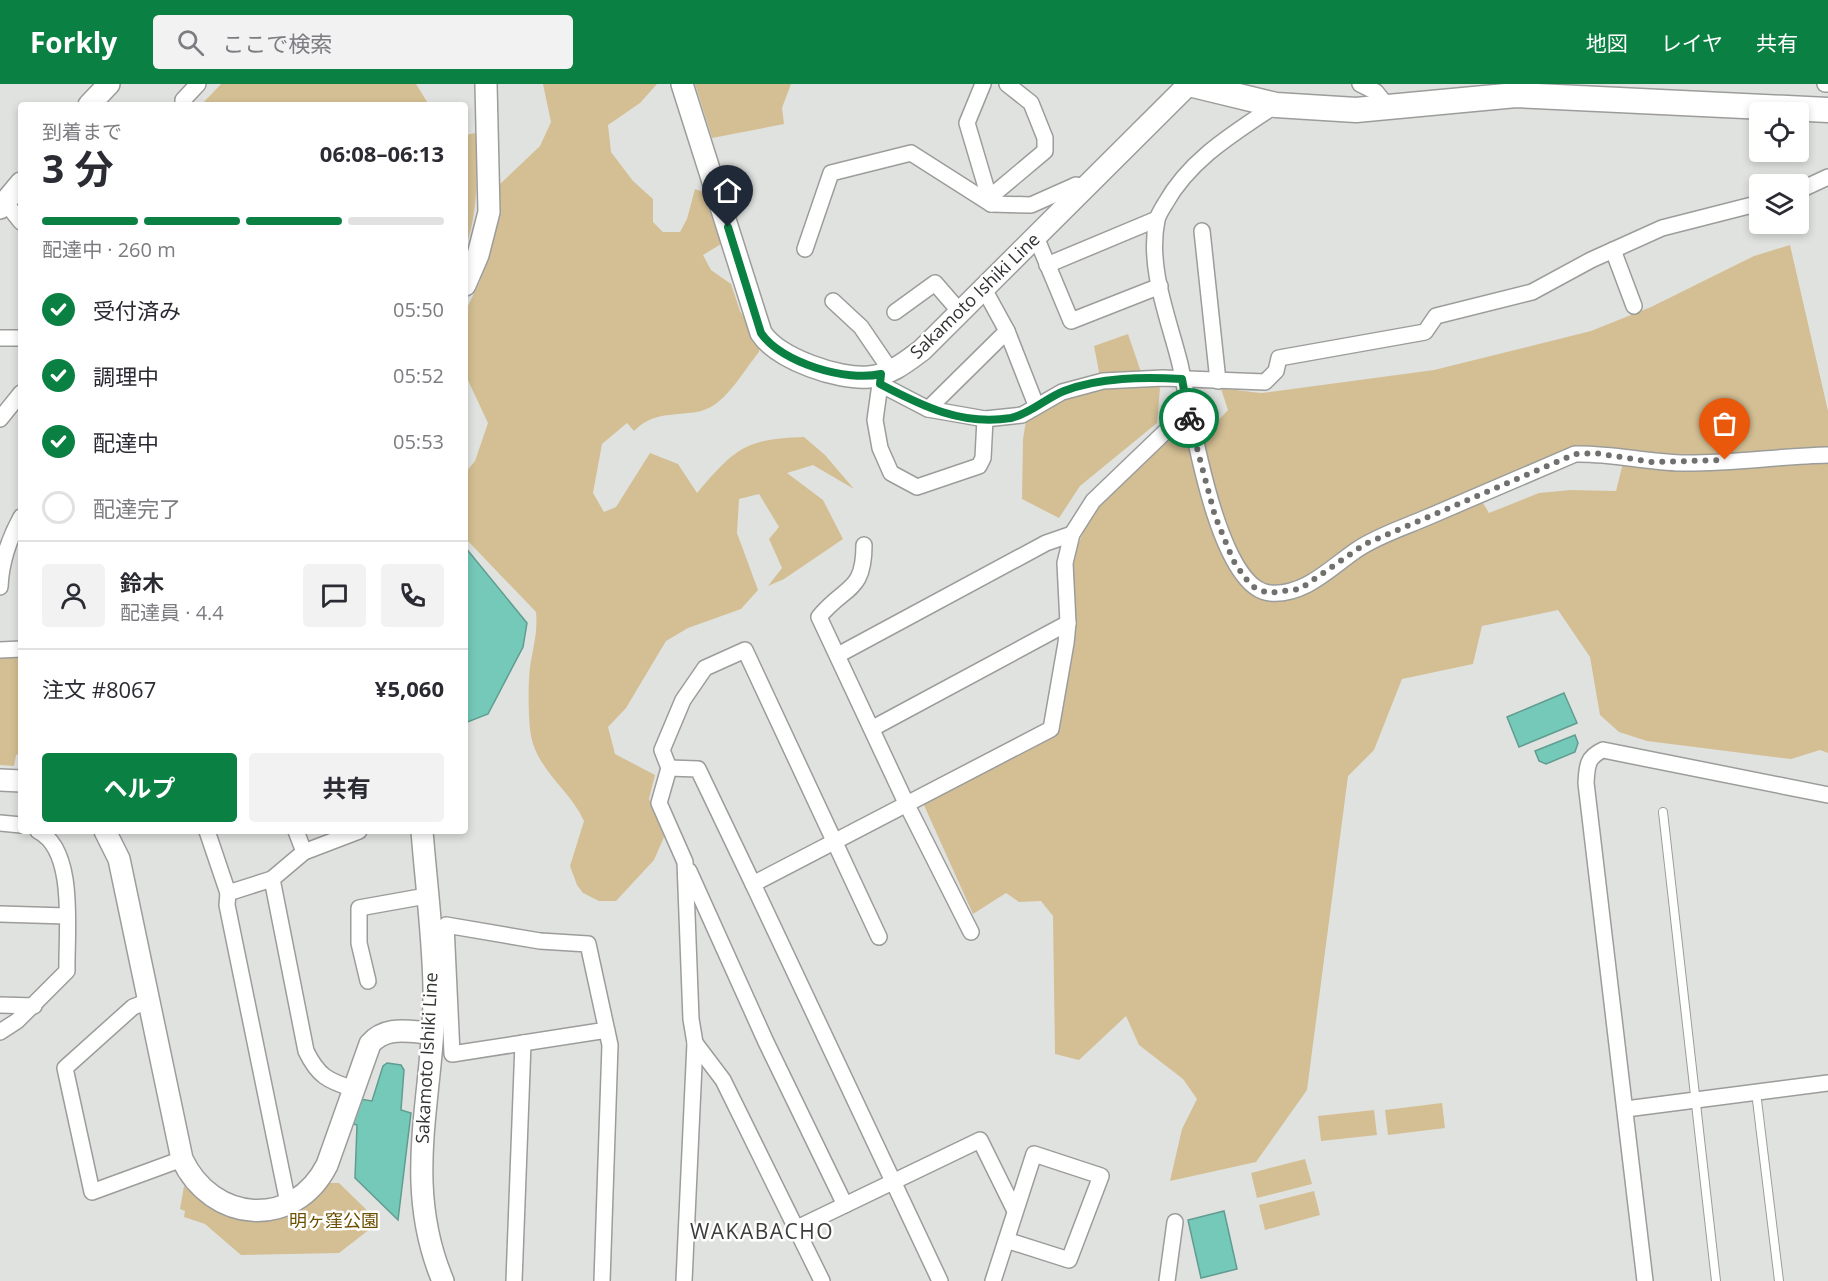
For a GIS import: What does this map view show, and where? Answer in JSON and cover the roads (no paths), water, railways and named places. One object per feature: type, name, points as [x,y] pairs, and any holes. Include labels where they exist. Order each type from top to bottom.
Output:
[{"type":"main road","points":[[92,102],[109,84]]},
{"type":"main road","points":[[468,278],[478,255],[489,212],[486,84]]},
{"type":"main road","points":[[682,84],[755,318],[768,343],[805,363],[843,376],[884,376]]},
{"type":"main road","points":[[1201,85],[1276,105],[1356,110],[1515,90],[1566,90],[1828,110]]},
{"type":"main road","name":"Sakamoto Ishiki Line","points":[[884,376],[922,350],[1085,187],[1201,85]]},
{"type":"main road","points":[[2,205],[18,186]]},
{"type":"main road","points":[[0,780],[18,782]]},
{"type":"main road","points":[[106,834],[119,859],[182,1159],[197,1184],[220,1203],[256,1211],[274,1209],[306,1194],[321,1177],[370,1044],[380,1033],[432,1033]]},
{"type":"main road","name":"Sakamoto Ishiki Line","points":[[422,834],[426,896],[442,987],[432,1033],[420,1184],[426,1233],[443,1281]]},
{"type":"street","points":[[183,102],[198,84]]},
{"type":"street","points":[[983,84],[967,123],[990,201]]},
{"type":"street","points":[[990,201],[1045,151],[1045,138],[1031,103],[1007,84]]},
{"type":"street","points":[[1360,84],[1376,92],[1387,106]]},
{"type":"street","points":[[1276,105],[1215,146],[1186,174],[1157,219],[1156,261],[1160,286],[1190,421],[1215,516],[1233,560],[1255,588],[1268,593],[1300,589],[1365,544],[1575,454],[1595,453],[1652,462],[1684,463],[1828,455]]},
{"type":"street","points":[[805,249],[831,173],[911,153],[990,201],[1030,205],[1076,185],[1085,187]]},
{"type":"street","points":[[1809,186],[1828,177]]},
{"type":"street","points":[[2,205],[18,219]]},
{"type":"street","points":[[833,301],[861,327],[884,376],[928,409],[985,419],[1011,418],[1067,390],[1103,381],[1182,379],[1265,382],[1276,371],[1280,357],[1425,332],[1436,316],[1532,292],[1613,250],[1662,228],[1749,206]]},
{"type":"street","points":[[1047,265],[1157,219]]},
{"type":"street","points":[[1202,231],[1218,381]]},
{"type":"street","points":[[1036,237],[1071,321],[1160,286]]},
{"type":"street","points":[[1613,250],[1634,306]]},
{"type":"street","points":[[895,312],[935,283],[961,312]]},
{"type":"street","points":[[984,289],[1007,331],[1036,405]]},
{"type":"street","points":[[928,409],[1007,331]]},
{"type":"street","points":[[0,338],[18,338]]},
{"type":"street","points":[[884,376],[875,420],[880,448],[891,473],[917,486],[979,466],[982,458],[985,419]]},
{"type":"street","points":[[0,419],[18,397]]},
{"type":"street","points":[[753,884],[1051,729],[1068,623],[1065,563],[1072,534],[1102,493],[1167,430],[1190,421]]},
{"type":"street","points":[[0,586],[1,569],[10,537],[18,522]]},
{"type":"street","points":[[838,655],[1046,543],[1072,534]]},
{"type":"street","points":[[864,545],[864,568],[854,588],[832,601],[819,617],[971,932]]},
{"type":"street","points":[[873,728],[1068,623]]},
{"type":"street","points":[[0,650],[18,649]]},
{"type":"street","points":[[845,1205],[766,1042],[659,803],[669,768],[662,750],[682,700],[705,668],[746,650],[879,937]]},
{"type":"street","points":[[1645,1281],[1586,783],[1587,764],[1593,754],[1603,750],[1828,795]]},
{"type":"street","points":[[669,768],[698,769],[940,1281]]},
{"type":"street","points":[[0,823],[18,825]]},
{"type":"street","points":[[0,1032],[34,1006],[67,971],[65,870],[59,854],[41,834]]},
{"type":"street","points":[[208,834],[228,892],[227,905],[288,1203]]},
{"type":"street","points":[[298,834],[304,852]]},
{"type":"street","points":[[228,892],[272,879],[304,852],[351,834]]},
{"type":"street","points":[[684,1281],[695,1043],[691,1019],[685,862]]},
{"type":"street","points":[[272,879],[306,1051],[315,1070],[333,1082],[354,1089]]},
{"type":"street","points":[[368,981],[359,943],[359,908],[426,896]]},
{"type":"street","points":[[0,914],[66,916]]},
{"type":"street","points":[[602,1281],[610,1045],[607,1030],[588,944],[550,942],[446,925],[442,987],[452,1054],[607,1030]]},
{"type":"street","points":[[148,1001],[133,1007],[65,1068],[92,1192],[182,1159]]},
{"type":"street","points":[[0,1005],[34,1006]]},
{"type":"street","points":[[514,1281],[523,1043]]},
{"type":"street","points":[[695,1043],[723,1080],[822,1281]]},
{"type":"street","points":[[1626,1109],[1828,1083]]},
{"type":"street","points":[[797,1228],[980,1140],[1015,1211]]},
{"type":"street","points":[[993,1281],[1015,1211],[1034,1154],[1101,1176],[1069,1260],[1006,1240]]},
{"type":"street","points":[[1167,1281],[1175,1222]]},
{"type":"lane","points":[[1663,812],[1716,1281]]},
{"type":"lane","points":[[1756,1092],[1779,1281]]},
{"type":"district","name":"WAKABACHO","points":[[762,1232]]},
{"type":"park label","name":"明ヶ窪公園","points":[[334,1221]]}]
